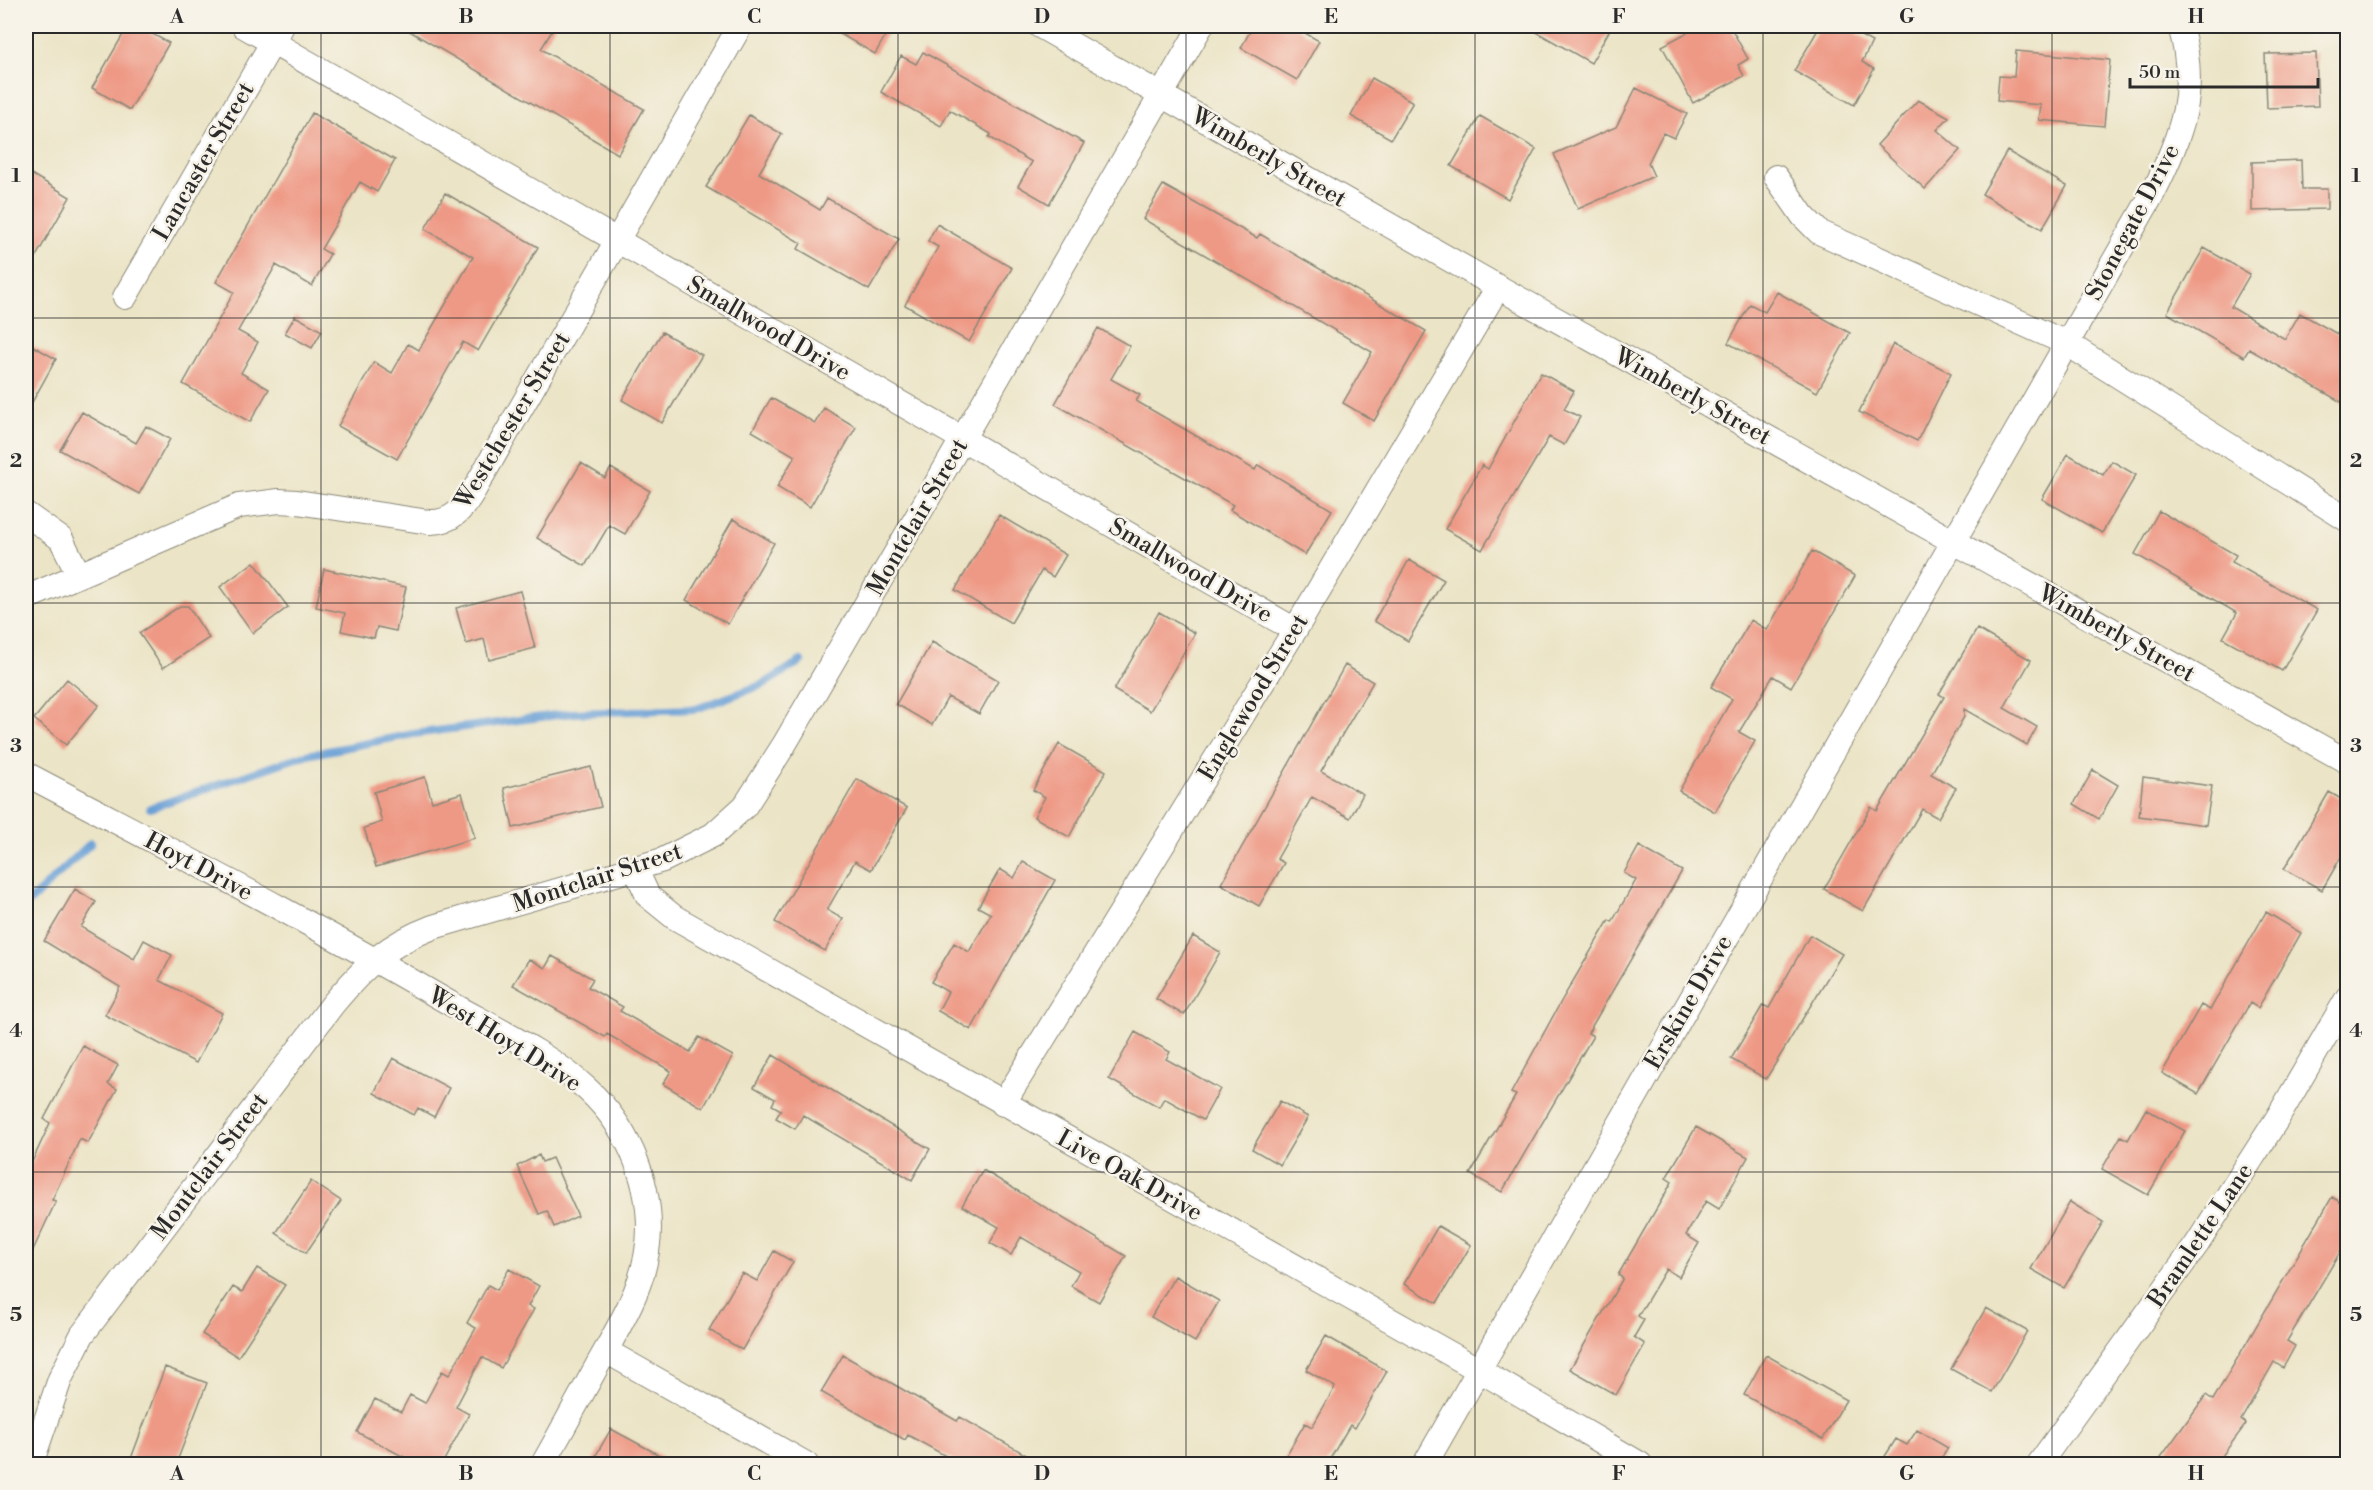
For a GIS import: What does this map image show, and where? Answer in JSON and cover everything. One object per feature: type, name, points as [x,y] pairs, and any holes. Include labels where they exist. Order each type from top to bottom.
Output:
[{"type":"street","name":"Smallwood Drive","points":[[244,26],[277,34],[617,241],[1294,630]]},
{"type":"street","name":"Westchester Street","points":[[26,598],[220,513],[258,502],[297,502],[420,522],[438,522],[451,518],[463,507],[474,490],[740,26]]},
{"type":"street","name":"Wimberly Street","points":[[1040,26],[1498,287],[2348,762]]},
{"type":"street","name":"Montclair Street","points":[[31,1464],[60,1379],[82,1335],[333,1004],[374,959],[402,939],[433,927],[636,870],[677,855],[713,836],[735,817],[749,800],[963,438],[1201,26]]},
{"type":"street","name":"Stonegate Drive","points":[[1952,540],[2153,193],[2182,127],[2190,79],[2180,26]]},
{"type":"street","name":"Lancaster Street","points":[[125,297],[277,34]]},
{"type":"street","points":[[1776,177],[1803,216],[1832,239],[2066,343],[2348,520]]},
{"type":"street","name":"Englewood Street","points":[[1003,1104],[1294,630],[1498,287]]},
{"type":"street","points":[[26,514],[61,539],[79,575]]},
{"type":"street","name":"Erskine Drive","points":[[1425,1464],[1952,540]]},
{"type":"street","name":"Hoyt Drive","points":[[26,774],[374,959]]},
{"type":"street","name":"Live Oak Drive","points":[[636,870],[648,896],[674,916],[1003,1104],[1479,1370],[1640,1464]]},
{"type":"street","name":"West Hoyt Drive","points":[[374,959],[559,1068],[600,1102],[624,1136],[640,1172],[645,1190],[648,1245],[636,1294],[543,1464]]},
{"type":"street","name":"Bramlette Lane","points":[[2039,1464],[2209,1227],[2277,1119],[2348,997]]},
{"type":"street","points":[[606,1351],[806,1464]]},
{"type":"building","points":[[128,26],[138,26],[169,43],[130,110],[92,88]]},
{"type":"building","points":[[401,26],[555,26],[541,49],[644,109],[618,154]]},
{"type":"building","points":[[826,26],[891,26],[875,54]]},
{"type":"building","points":[[1253,26],[1293,26],[1319,41],[1297,80],[1241,48]]},
{"type":"building","points":[[1526,26],[1612,26],[1591,63]]},
{"type":"building","points":[[1699,26],[1730,26],[1748,59],[1738,65],[1744,76],[1693,103],[1662,46]]},
{"type":"building","points":[[1820,26],[1843,26],[1872,42],[1862,62],[1874,69],[1854,105],[1794,71]]},
{"type":"building","points":[[2016,51],[2110,60],[2104,126],[2039,120],[2041,105],[1997,101],[1999,76],[2014,77]]},
{"type":"building","points":[[923,52],[1084,143],[1049,204],[1018,186],[1032,162],[989,137],[991,134],[950,110],[941,126],[881,92],[901,56],[916,64]]},
{"type":"building","points":[[2316,53],[2318,106],[2267,108],[2265,54]]},
{"type":"building","points":[[1372,78],[1413,102],[1391,139],[1351,116]]},
{"type":"building","points":[[1636,88],[1687,114],[1674,138],[1663,133],[1648,163],[1654,176],[1578,209],[1554,154],[1616,127]]},
{"type":"building","points":[[1918,100],[1949,117],[1937,130],[1960,150],[1925,189],[1877,145]]},
{"type":"building","points":[[312,113],[395,160],[377,192],[360,182],[321,249],[330,254],[312,286],[276,265],[238,331],[258,342],[241,373],[269,389],[250,422],[183,384],[234,292],[216,282]]},
{"type":"building","points":[[749,115],[782,134],[759,173],[820,210],[827,198],[899,239],[869,290],[798,249],[801,243],[706,187]]},
{"type":"building","points":[[1480,116],[1536,149],[1508,199],[1451,166]]},
{"type":"building","points":[[2007,151],[2067,186],[2042,229],[1982,194]]},
{"type":"building","points":[[2301,160],[2302,189],[2327,189],[2327,209],[2252,211],[2252,162]]},
{"type":"building","points":[[26,171],[70,197],[26,274]]},
{"type":"building","points":[[1163,185],[1257,238],[1260,234],[1426,331],[1374,421],[1343,403],[1372,352],[1143,219]]},
{"type":"building","points":[[445,193],[538,247],[478,351],[463,342],[397,459],[338,426],[374,362],[392,373],[408,344],[419,350],[473,257],[425,229]]},
{"type":"building","points":[[937,224],[1012,268],[969,342],[905,305],[938,247],[928,241]]},
{"type":"building","points":[[2204,248],[2250,274],[2231,307],[2285,339],[2300,313],[2348,340],[2348,406],[2249,349],[2244,357],[2167,313]]},
{"type":"building","points":[[1777,292],[1850,333],[1817,392],[1728,343],[1750,304],[1765,312]]},
{"type":"building","points":[[295,316],[322,331],[312,348],[285,333]]},
{"type":"building","points":[[1098,328],[1130,346],[1111,379],[1140,395],[1136,401],[1255,470],[1258,465],[1332,510],[1305,555],[1230,510],[1233,505],[1055,404]]},
{"type":"building","points":[[662,332],[702,355],[662,423],[622,400]]},
{"type":"building","points":[[26,342],[56,359],[26,413]]},
{"type":"building","points":[[1893,344],[1951,373],[1917,441],[1859,412]]},
{"type":"building","points":[[1541,373],[1574,391],[1564,409],[1580,417],[1564,445],[1549,437],[1482,550],[1445,529],[1482,465],[1488,469]]},
{"type":"building","points":[[771,398],[815,423],[824,408],[856,427],[810,507],[777,487],[795,456],[752,431]]},
{"type":"building","points":[[82,412],[136,443],[146,426],[170,439],[139,494],[60,450]]},
{"type":"building","points":[[2068,454],[2103,475],[2112,461],[2136,475],[2102,533],[2042,499]]},
{"type":"building","points":[[581,463],[605,478],[611,468],[650,491],[625,534],[609,525],[585,566],[537,538]]},
{"type":"building","points":[[2159,511],[2236,555],[2232,562],[2317,610],[2282,671],[2223,638],[2237,613],[2135,554]]},
{"type":"building","points":[[999,515],[1066,555],[1053,577],[1042,570],[1011,623],[955,590]]},
{"type":"building","points":[[733,519],[774,543],[728,624],[686,600]]},
{"type":"building","points":[[1812,551],[1855,576],[1791,687],[1773,676],[1739,732],[1755,741],[1715,812],[1679,791],[1732,699],[1711,687],[1751,620],[1767,630]]},
{"type":"building","points":[[1409,560],[1444,580],[1408,641],[1374,621]]},
{"type":"building","points":[[254,562],[288,607],[253,633],[220,587]]},
{"type":"building","points":[[324,569],[406,587],[396,631],[377,627],[374,638],[341,631],[345,613],[316,607]]},
{"type":"building","points":[[520,591],[535,648],[489,660],[484,639],[466,644],[456,608]]},
{"type":"building","points":[[180,606],[188,606],[209,638],[163,668],[139,633]]},
{"type":"building","points":[[1159,612],[1195,633],[1150,711],[1114,690]]},
{"type":"building","points":[[1977,629],[2031,660],[2004,708],[2037,727],[2027,745],[1964,709],[1964,717],[1931,774],[1956,788],[1938,818],[1922,809],[1863,911],[1824,889],[1871,807],[1877,811],[1944,697],[1939,694]]},
{"type":"building","points":[[932,642],[998,680],[979,714],[948,697],[932,725],[896,704]]},
{"type":"building","points":[[1345,665],[1373,682],[1321,771],[1363,794],[1350,818],[1312,797],[1277,859],[1284,863],[1259,906],[1221,884]]},
{"type":"building","points":[[67,679],[99,705],[66,745],[34,719]]},
{"type":"building","points":[[1059,744],[1106,771],[1069,837],[1034,817],[1045,797],[1033,790]]},
{"type":"building","points":[[591,767],[601,807],[513,828],[504,788]]},
{"type":"building","points":[[2093,770],[2118,785],[2099,819],[2074,804]]},
{"type":"building","points":[[425,777],[432,802],[462,793],[475,838],[376,867],[364,828],[382,822],[374,792]]},
{"type":"building","points":[[2143,777],[2212,786],[2206,825],[2139,816]]},
{"type":"building","points":[[857,779],[907,808],[871,870],[855,861],[827,910],[843,919],[825,951],[775,922]]},
{"type":"building","points":[[2329,792],[2348,803],[2348,845],[2322,890],[2284,869]]},
{"type":"building","points":[[1639,846],[1682,871],[1588,1033],[1593,1036],[1502,1192],[1470,1174],[1516,1095],[1511,1093],[1563,998],[1609,920],[1612,922],[1636,880],[1624,873]]},
{"type":"building","points":[[1023,862],[1055,880],[971,1030],[938,1011],[948,992],[931,982],[954,943],[969,952],[991,914],[978,907],[1000,869],[1014,878]]},
{"type":"building","points":[[75,889],[96,902],[81,927],[134,959],[144,940],[172,955],[159,980],[222,1013],[196,1063],[105,1015],[120,987],[44,941]]},
{"type":"building","points":[[2266,912],[2301,933],[2258,1008],[2250,1003],[2198,1094],[2162,1073],[2201,1005],[2210,1010]]},
{"type":"building","points":[[1810,935],[1842,954],[1766,1079],[1731,1059],[1763,1005],[1769,1008]]},
{"type":"building","points":[[1193,936],[1220,952],[1184,1015],[1156,999]]},
{"type":"building","points":[[552,956],[593,979],[588,987],[623,1007],[620,1011],[690,1052],[699,1037],[733,1056],[703,1108],[663,1084],[671,1071],[607,1034],[605,1037],[513,985],[529,959],[545,968]]},
{"type":"building","points":[[1135,1032],[1170,1052],[1166,1059],[1220,1089],[1203,1120],[1164,1098],[1159,1107],[1109,1079]]},
{"type":"building","points":[[83,1046],[118,1065],[108,1084],[117,1089],[88,1143],[80,1139],[52,1200],[56,1201],[26,1265],[26,1175],[50,1123],[44,1119]]},
{"type":"building","points":[[773,1055],[930,1149],[912,1180],[803,1115],[795,1129],[776,1118],[781,1110],[772,1105],[775,1099],[754,1087]]},
{"type":"building","points":[[393,1058],[449,1088],[434,1117],[418,1108],[414,1115],[374,1093]]},
{"type":"building","points":[[1280,1101],[1308,1117],[1280,1165],[1252,1149]]},
{"type":"building","points":[[2146,1109],[2185,1131],[2148,1195],[2102,1169],[2121,1136],[2128,1140]]},
{"type":"building","points":[[1696,1127],[1748,1157],[1719,1209],[1706,1201],[1686,1235],[1699,1243],[1679,1277],[1666,1269],[1638,1316],[1644,1320],[1634,1337],[1645,1344],[1616,1395],[1570,1369],[1623,1278],[1618,1275],[1672,1182],[1666,1178]]},
{"type":"building","points":[[539,1155],[542,1162],[552,1158],[578,1216],[554,1227],[547,1211],[539,1214],[517,1166]]},
{"type":"building","points":[[983,1170],[1126,1256],[1099,1302],[1071,1286],[1079,1271],[1021,1237],[1011,1255],[990,1243],[999,1227],[962,1206]]},
{"type":"building","points":[[311,1181],[341,1201],[306,1253],[276,1233]]},
{"type":"building","points":[[2332,1197],[2348,1207],[2348,1239],[2287,1341],[2295,1346],[2283,1368],[2274,1362],[2241,1420],[2246,1424],[2216,1464],[2156,1464],[2206,1395],[2213,1400]]},
{"type":"building","points":[[2070,1202],[2103,1222],[2064,1288],[2031,1269]]},
{"type":"building","points":[[1438,1226],[1471,1245],[1437,1303],[1404,1284]]},
{"type":"building","points":[[774,1251],[793,1262],[742,1350],[709,1330],[742,1273],[757,1281]]},
{"type":"building","points":[[257,1268],[285,1285],[238,1357],[202,1334],[233,1287],[242,1292]]},
{"type":"building","points":[[509,1269],[539,1286],[528,1306],[534,1309],[501,1368],[482,1357],[456,1407],[469,1414],[442,1464],[417,1464],[357,1432],[375,1399],[401,1412],[410,1395],[425,1403],[442,1371],[449,1375],[476,1328],[467,1323],[488,1285],[497,1290]]},
{"type":"building","points":[[1175,1276],[1219,1301],[1195,1342],[1151,1317]]},
{"type":"building","points":[[1986,1308],[2027,1331],[1992,1392],[1951,1369]]},
{"type":"building","points":[[1326,1336],[1387,1371],[1355,1428],[1350,1425],[1327,1464],[1281,1464],[1305,1423],[1312,1427],[1335,1387],[1306,1370]]},
{"type":"building","points":[[843,1355],[957,1421],[960,1417],[1042,1464],[960,1464],[908,1435],[905,1440],[821,1392]]},
{"type":"building","points":[[1766,1355],[1846,1400],[1823,1439],[1744,1395]]},
{"type":"building","points":[[165,1367],[207,1383],[176,1464],[129,1464]]},
{"type":"building","points":[[611,1429],[676,1464],[591,1464]]},
{"type":"building","points":[[1917,1430],[1948,1448],[1938,1464],[1880,1464],[1896,1439],[1907,1445]]},
{"type":"waterway","points":[[150,808],[302,756],[413,734],[572,713],[696,709],[764,684],[801,661]]},
{"type":"waterway","points":[[26,905],[91,843]]}]
